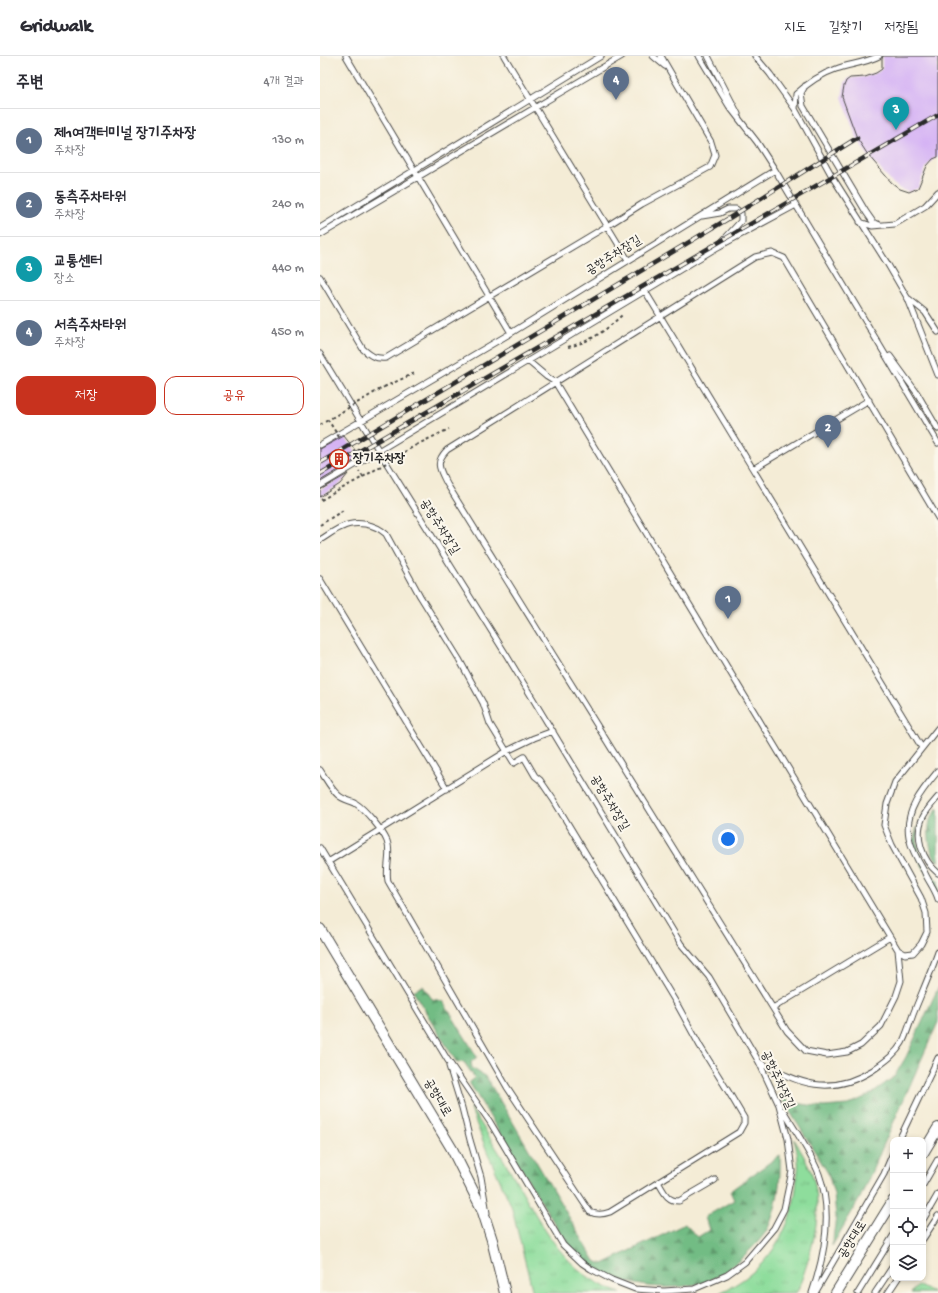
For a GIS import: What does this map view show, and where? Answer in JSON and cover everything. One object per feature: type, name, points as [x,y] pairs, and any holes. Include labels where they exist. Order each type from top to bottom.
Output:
[{"type":"street","name":"공항대로","points":[[320,929],[452,1150],[482,1209],[492,1240],[505,1293]]},
{"type":"street","points":[[926,1148],[938,1128]]},
{"type":"street","name":"공항대로","points":[[836,1293],[890,1206]]},
{"type":"lane","points":[[346,56],[511,333]]},
{"type":"lane","points":[[504,56],[628,260]]},
{"type":"lane","points":[[320,228],[601,56]]},
{"type":"lane","points":[[320,235],[622,56]]},
{"type":"lane","points":[[653,56],[668,69]]},
{"type":"lane","points":[[320,277],[363,349],[371,356],[378,359],[386,358],[642,204],[710,167],[715,155],[711,142],[661,56]]},
{"type":"lane","points":[[699,56],[729,106],[757,142],[775,170],[938,443]]},
{"type":"lane","points":[[708,56],[733,102],[741,121]]},
{"type":"lane","points":[[755,56],[770,74]]},
{"type":"lane","points":[[759,56],[795,109],[833,178],[888,264],[908,299],[938,375]]},
{"type":"lane","points":[[795,109],[796,94],[818,77],[837,68],[858,64],[875,57]]},
{"type":"lane","points":[[805,86],[801,93],[803,106],[866,212],[873,222],[880,225]]},
{"type":"lane","name":"공항주차장길","points":[[320,445],[511,333],[775,170]]},
{"type":"lane","points":[[860,222],[872,226],[894,224],[926,206],[938,192]]},
{"type":"lane","points":[[320,486],[716,248],[796,205]]},
{"type":"lane","points":[[698,217],[720,213],[728,209],[736,209],[742,212],[741,221],[716,248]]},
{"type":"lane","points":[[528,360],[555,382],[898,950],[901,981],[896,996],[880,1026],[861,1045],[847,1052],[827,1055],[806,1051],[787,1031],[447,484],[439,463],[441,456],[447,450],[555,382],[755,257],[772,253],[784,258],[938,518]]},
{"type":"lane","points":[[645,291],[922,748]]},
{"type":"lane","points":[[908,299],[925,312],[938,332]]},
{"type":"lane","points":[[872,331],[917,393],[938,429]]},
{"type":"lane","name":"공항주차장길","points":[[320,354],[553,731],[681,944],[709,977],[759,1062],[779,1105],[788,1140],[792,1171],[784,1209],[774,1228],[745,1262],[727,1275],[694,1289],[664,1291],[635,1289],[612,1280],[591,1269],[562,1245],[490,1122],[446,1059],[320,848]]},
{"type":"lane","points":[[753,469],[869,400]]},
{"type":"lane","points":[[320,540],[350,524],[372,526],[381,529],[386,534],[420,596],[460,659],[483,703],[490,724],[514,763],[524,757],[535,776],[540,780],[554,799],[744,1118],[744,1123],[739,1132],[610,1212],[604,1215],[590,1212],[507,1087],[388,881],[387,874],[389,848],[380,830],[371,818],[356,804],[337,795],[320,770]]},
{"type":"lane","points":[[320,578],[446,789]]},
{"type":"lane","points":[[898,950],[905,954],[913,953],[921,944],[927,932],[926,913],[921,898],[892,845],[884,826],[887,804],[895,782],[938,728]]},
{"type":"lane","points":[[328,862],[507,751],[553,731]]},
{"type":"lane","points":[[938,771],[925,786],[914,803],[909,822],[908,837],[938,899]]},
{"type":"lane","points":[[938,797],[925,813],[920,826],[920,841],[923,852],[930,864],[938,873]]},
{"type":"lane","points":[[773,1008],[890,937]]},
{"type":"lane","points":[[759,1062],[785,1076],[810,1084],[824,1085],[844,1084],[859,1078],[890,1059],[902,1043],[938,952]]},
{"type":"lane","points":[[900,1137],[938,1058]]},
{"type":"lane","points":[[446,1059],[462,1108],[481,1177],[492,1240]]},
{"type":"lane","points":[[779,1105],[819,1174],[825,1200],[826,1240],[814,1293]]},
{"type":"lane","points":[[926,1180],[938,1159]]},
{"type":"lane","points":[[814,1293],[884,1174],[890,1160]]},
{"type":"lane","points":[[658,1182],[667,1197],[673,1201],[679,1201],[715,1180]]},
{"type":"lane","points":[[926,1215],[938,1194]]},
{"type":"lane","points":[[926,1235],[938,1216]]},
{"type":"lane","points":[[858,1293],[890,1241]]},
{"type":"lane","points":[[875,1293],[890,1270]]},
{"type":"lane","points":[[888,1293],[896,1281]]},
{"type":"path","points":[[320,425],[415,372]]},
{"type":"path","points":[[328,420],[339,437]]},
{"type":"path","points":[[321,500],[416,445],[449,429]]},
{"type":"path","points":[[320,525],[345,509]]},
{"type":"green space","points":[[938,807],[938,862],[931,848],[929,831],[930,820]]},
{"type":"green space","points":[[917,827],[920,857],[938,881],[938,893],[914,851],[914,839]]},
{"type":"green space","points":[[423,986],[432,999],[443,1001],[477,1057],[471,1062],[472,1068],[486,1077],[595,1261],[603,1264],[685,1224],[698,1237],[709,1230],[705,1217],[734,1200],[730,1191],[780,1155],[780,1174],[776,1203],[771,1221],[765,1234],[743,1257],[724,1272],[708,1281],[687,1286],[654,1287],[638,1284],[621,1280],[592,1267],[579,1257],[565,1241],[469,1082],[475,1078],[464,1062],[457,1063],[413,991]]},
{"type":"green space","points":[[938,988],[938,1022],[860,1198],[832,1246],[836,1217],[834,1194],[828,1173],[779,1094],[789,1101],[824,1107],[848,1105],[869,1095],[894,1077],[906,1057]]},
{"type":"green space","points":[[470,1107],[545,1230],[569,1261],[584,1274],[601,1285],[621,1293],[533,1293],[511,1205],[488,1154]]},
{"type":"green space","points":[[794,1139],[812,1174],[816,1188],[817,1203],[817,1218],[812,1247],[798,1290],[796,1293],[719,1293],[736,1284],[764,1261],[784,1232],[795,1197],[798,1171],[798,1157]]},
{"type":"green space","points":[[917,1285],[932,1292],[933,1293],[911,1293]]},
{"type":"building","points":[[883,56],[938,56],[938,157],[933,159],[927,166],[918,188],[909,192],[900,189],[891,182],[868,155],[857,138],[842,97],[846,81],[850,78],[865,77],[882,69]]},
{"type":"building","name":"장기주차장","points":[[344,436],[355,450],[357,459],[320,481],[320,449]]},
{"type":"building","points":[[348,474],[340,484],[320,497],[320,490]]},
{"type":"railway","points":[[320,474],[938,115]]},
{"type":"railway","points":[[320,463],[731,217],[857,138]]},
{"type":"place","name":"서측주차타워","points":[[616,100]]},
{"type":"place","name":"교통센터","points":[[896,130]]},
{"type":"place","name":"동측주차타워","points":[[828,448]]},
{"type":"place","name":"장기주차장","points":[[339,459]]},
{"type":"place","name":"제1여객터미널 장기주차장","points":[[728,619]]}]
